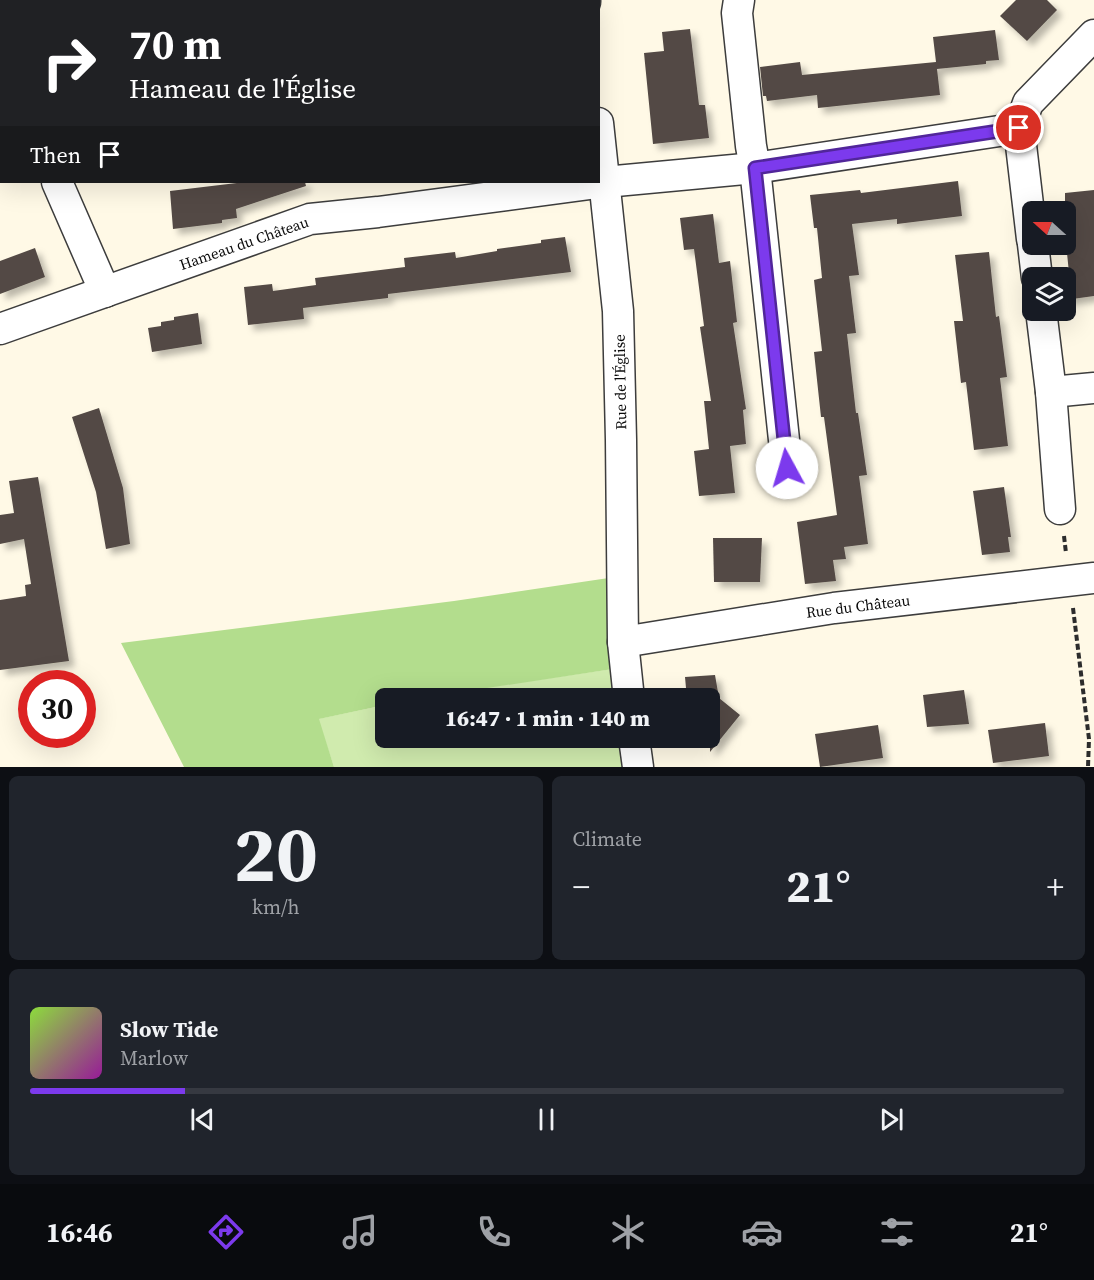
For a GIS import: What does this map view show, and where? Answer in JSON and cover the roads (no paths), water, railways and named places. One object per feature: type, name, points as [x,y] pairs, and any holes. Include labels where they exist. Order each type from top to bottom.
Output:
[{"type":"street","points":[[739,0],[737,13],[787,468]]},
{"type":"street","points":[[1028,201],[1019,128],[1028,103],[1094,34]]},
{"type":"street","name":"Hameau du Château","points":[[600,183],[755,168],[1019,128]]},
{"type":"street","name":"Rue de l'Église","points":[[600,140],[618,311],[623,642],[628,688]]},
{"type":"street","points":[[57,183],[105,292]]},
{"type":"street","name":"Hameau du Château","points":[[0,329],[310,219],[389,211],[598,183]]},
{"type":"street","points":[[1042,321],[1051,392],[1060,509]]},
{"type":"street","points":[[1051,392],[1094,388]]},
{"type":"street","name":"Rue du Château","points":[[623,642],[834,608],[1082,580]]},
{"type":"street","points":[[635,748],[638,767]]}]
